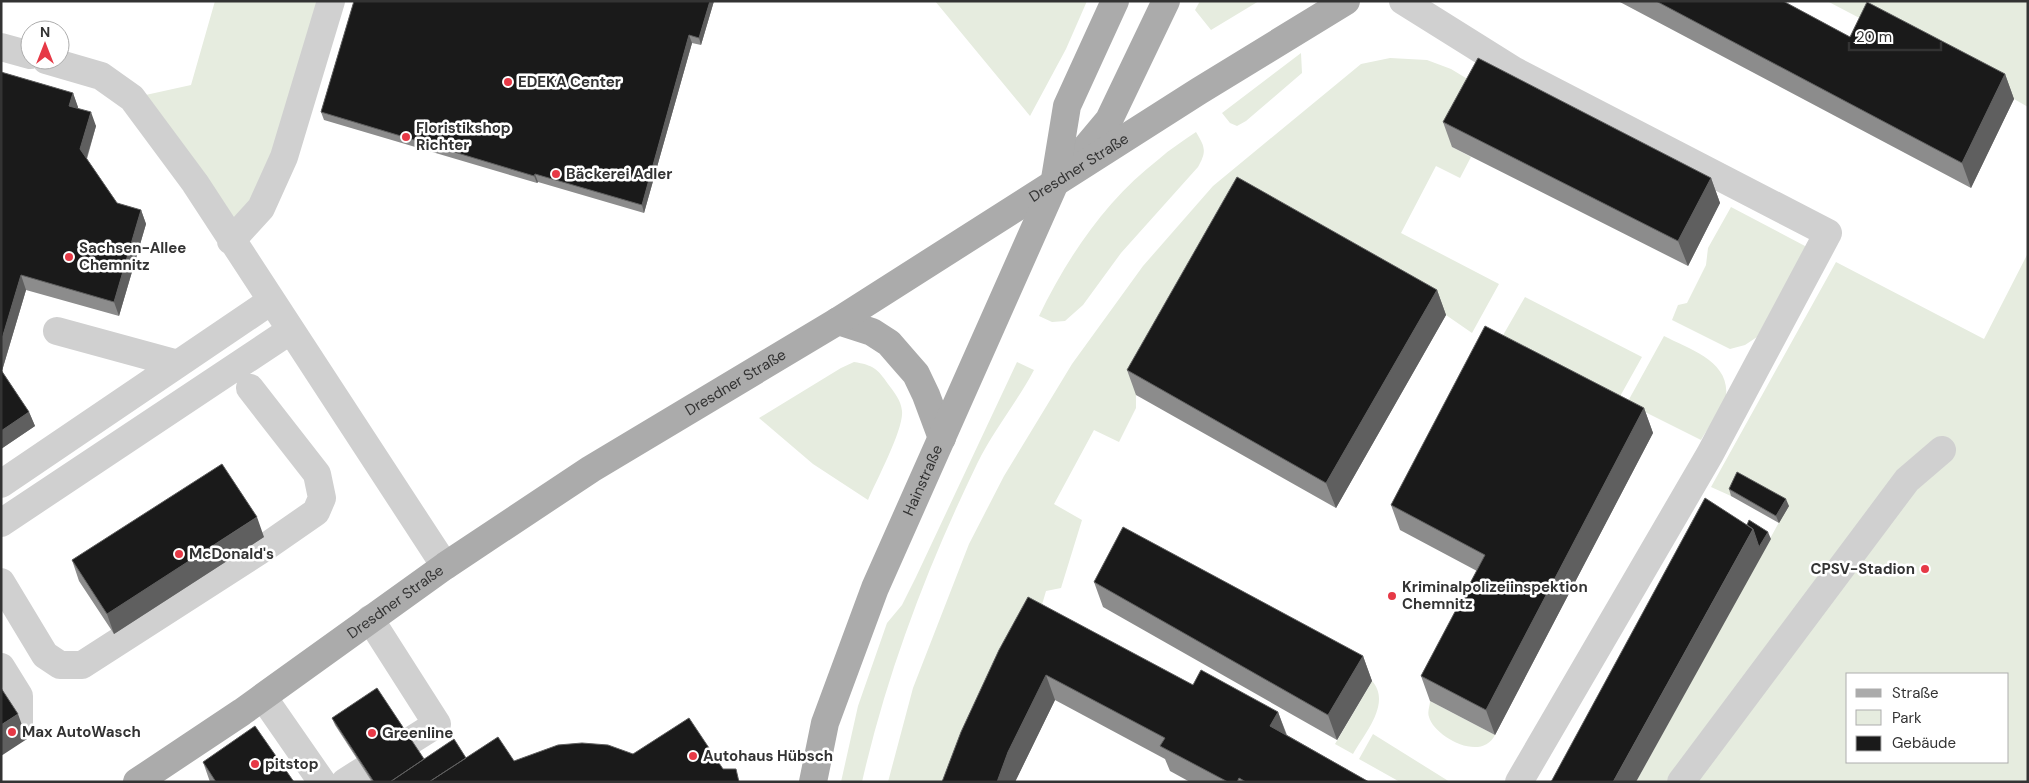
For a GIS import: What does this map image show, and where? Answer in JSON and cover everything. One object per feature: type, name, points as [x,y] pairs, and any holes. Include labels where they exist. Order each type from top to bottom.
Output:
[{"type":"main road","points":[[1054,185],[1067,106],[1115,1]]},
{"type":"main road","points":[[1054,185],[1109,120],[1166,1]]},
{"type":"main road","name":"Dresdner Straße","points":[[137,782],[263,696],[445,566],[591,469],[838,321],[1200,91],[1346,1]]},
{"type":"main road","name":"Hainstraße","points":[[812,782],[825,723],[875,588],[1054,185]]},
{"type":"main road","points":[[838,321],[872,332],[889,343],[916,374],[942,438]]},
{"type":"lane","points":[[231,241],[261,208],[284,157],[331,1]]},
{"type":"lane","points":[[1403,1],[1515,71],[1828,232],[1710,454],[1519,782]]},
{"type":"lane","points":[[1,47],[20,52]]},
{"type":"lane","points":[[70,67],[101,76],[132,98],[195,183],[231,241],[445,566]]},
{"type":"lane","points":[[1,484],[272,301]]},
{"type":"lane","points":[[1,523],[291,330]]},
{"type":"lane","points":[[57,331],[178,364]]},
{"type":"lane","points":[[1,582],[45,656],[60,665],[82,665],[267,546],[316,512],[322,498],[317,474],[250,388]]},
{"type":"lane","points":[[1681,782],[1908,480],[1942,450]]},
{"type":"lane","points":[[370,618],[437,724],[410,741]]},
{"type":"lane","points":[[1,667],[19,696],[19,726]]},
{"type":"lane","points":[[263,696],[322,782]]},
{"type":"green space","points":[[215,1],[331,1],[284,157],[231,241],[132,98],[191,85]]},
{"type":"green space","points":[[935,1],[1087,1],[1066,49],[1030,116]]},
{"type":"green space","points":[[1200,1],[1259,1],[1211,30],[1195,10]]},
{"type":"green space","points":[[1827,1],[2028,1],[2028,107],[2014,99]]},
{"type":"green space","points":[[1301,53],[1302,73],[1246,121],[1237,126],[1230,123],[1222,113]]},
{"type":"green space","points":[[1390,58],[1427,60],[1451,69],[1484,89],[1452,147],[1471,157],[1460,178],[1436,166],[1401,233],[1499,284],[1472,333],[1446,315],[1136,395],[1136,408],[1119,442],[1094,430],[1054,504],[1082,520],[1061,588],[1046,591],[1037,622],[960,782],[888,782],[913,688],[969,544],[1004,476],[1072,364],[1143,266],[1213,186],[1361,64]]},
{"type":"green space","points":[[1196,132],[1204,149],[1203,157],[1198,167],[1121,253],[1083,305],[1065,321],[1052,322],[1039,316],[1076,251],[1105,211],[1140,175]]},
{"type":"green space","points":[[1731,207],[1805,246],[1806,253],[1757,337],[1745,345],[1730,349],[1672,320],[1678,305],[1687,303],[1706,265],[1708,248]]},
{"type":"green space","points":[[2028,253],[2028,782],[1636,782],[1788,506],[1731,496],[1711,487],[1836,262],[1984,339]]},
{"type":"green space","points":[[1525,297],[1642,357],[1618,400],[1502,337]]},
{"type":"green space","points":[[1664,336],[1696,351],[1706,358],[1722,374],[1726,384],[1725,400],[1701,440],[1627,403]]},
{"type":"green space","points":[[854,362],[870,366],[878,371],[897,396],[902,411],[899,430],[868,500],[813,464],[759,418]]},
{"type":"green space","points":[[1017,362],[1034,370],[983,452],[942,541],[896,660],[862,782],[841,782],[858,706],[887,623],[902,605],[916,577]]},
{"type":"green space","points":[[1372,681],[1379,699],[1378,708],[1369,728],[1353,754],[1335,744]]},
{"type":"green space","points":[[1430,701],[1495,735],[1488,743],[1479,747],[1459,744],[1439,732],[1433,724],[1428,711]]},
{"type":"green space","points":[[1373,734],[1450,782],[1400,782],[1359,759]]},
{"type":"building","name":"EDEKA Center","points":[[354,1],[710,1],[699,38],[689,35],[642,205],[535,174],[534,176],[321,112]]},
{"type":"building","points":[[1656,1],[1783,1],[1850,37],[1867,2],[2005,74],[1962,163]]},
{"type":"building","points":[[1478,58],[1711,178],[1678,241],[1443,122]]},
{"type":"building","name":"Sachsen-Allee Chemnitz","points":[[1,72],[73,93],[69,106],[91,112],[80,149],[117,203],[141,210],[114,302],[21,275],[1,342]]},
{"type":"building","points":[[1237,177],[1437,290],[1326,483],[1127,370]]},
{"type":"building","points":[[1485,326],[1644,408],[1486,710],[1421,676],[1485,555],[1391,505]]},
{"type":"building","points":[[1,370],[29,412],[1,431]]},
{"type":"building","name":"McDonald's","points":[[222,464],[257,517],[107,614],[72,560]]},
{"type":"building","points":[[1737,472],[1786,499],[1776,516],[1729,489]]},
{"type":"building","points":[[1705,498],[1753,529],[1613,782],[1551,782]]},
{"type":"building","points":[[1749,520],[1768,532],[1759,547],[1753,529],[1747,525]]},
{"type":"building","points":[[1123,527],[1363,656],[1328,715],[1094,582]]},
{"type":"building","points":[[1028,597],[1193,685],[1201,670],[1278,712],[1270,726],[1369,782],[1246,782],[1239,778],[1237,782],[1228,782],[1160,746],[1165,738],[1046,675],[1008,752],[997,782],[942,782],[961,732],[999,650]]},
{"type":"building","points":[[1,688],[18,714],[1,725]]},
{"type":"building","name":"Greenline","points":[[377,688],[424,759],[390,782],[374,782],[332,718]]},
{"type":"building","points":[[689,718],[723,769],[736,769],[739,782],[429,782],[498,737],[514,761],[558,745],[582,743],[608,745],[633,754]]},
{"type":"building","points":[[255,726],[294,782],[216,782],[203,762]]},
{"type":"building","points":[[454,739],[466,758],[429,782],[390,782]]},
{"type":"place","name":"EDEKA Center","points":[[508,82]]},
{"type":"place","name":"Floristikshop Richter","points":[[406,137]]},
{"type":"place","name":"Bäckerei Adler","points":[[556,174]]},
{"type":"place","name":"Sachsen-Allee Chemnitz","points":[[69,257]]},
{"type":"place","name":"McDonald's","points":[[179,554]]},
{"type":"place","name":"CPSV-Stadion","points":[[1925,569]]},
{"type":"place","name":"Kriminalpolizeiinspektion Chemnitz","points":[[1392,596]]},
{"type":"place","name":"Max AutoWasch","points":[[12,732]]},
{"type":"place","name":"Greenline","points":[[372,733]]},
{"type":"place","name":"Autohaus Hübsch","points":[[693,756]]},
{"type":"place","name":"pitstop","points":[[255,764]]}]
